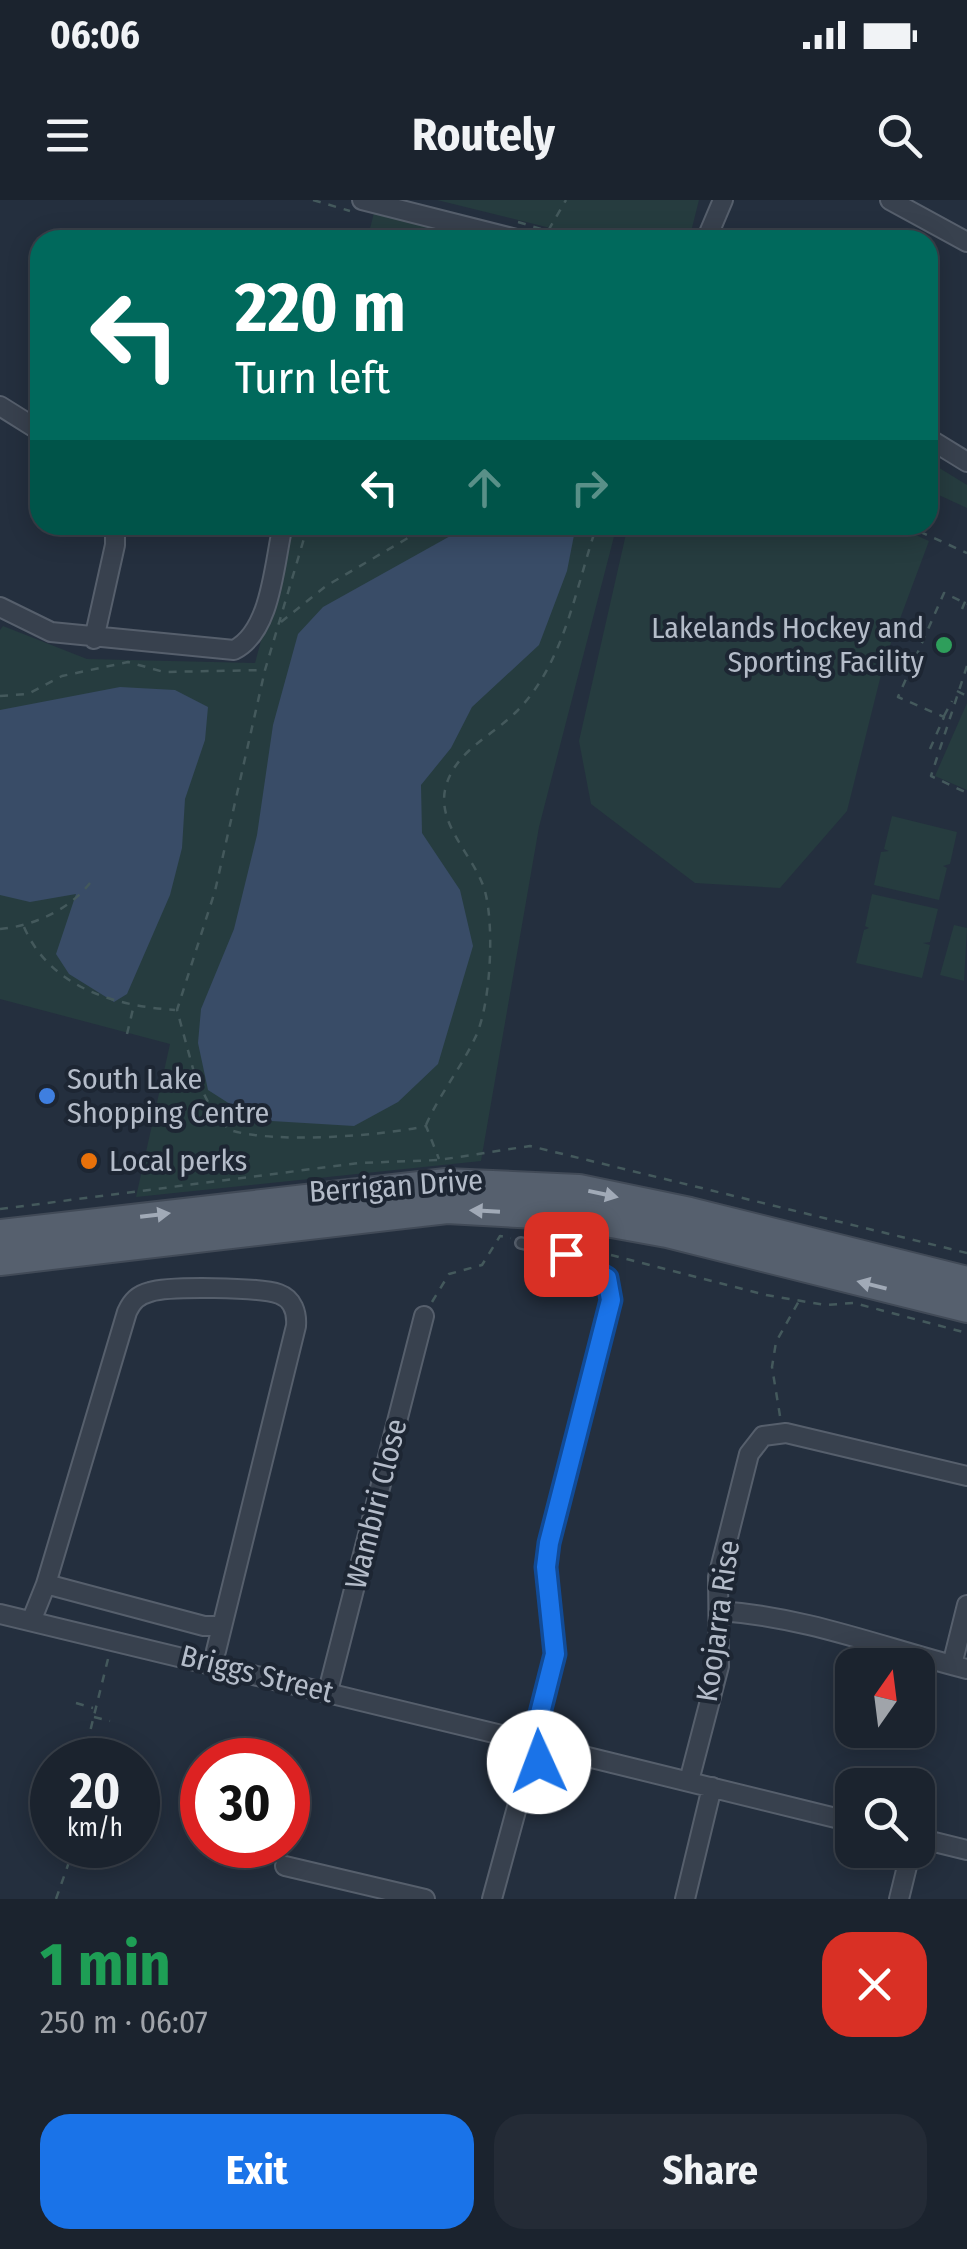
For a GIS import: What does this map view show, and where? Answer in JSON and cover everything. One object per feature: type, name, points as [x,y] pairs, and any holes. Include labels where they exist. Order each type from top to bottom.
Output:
[{"type":"main road","name":"Berrigan Drive","points":[[0,1234],[446,1183],[579,1189],[690,1212],[967,1281]]},
{"type":"main road","name":"Berrigan Drive","points":[[0,1261],[110,1221],[446,1208],[573,1216],[666,1233],[967,1308]]},
{"type":"street","points":[[362,200],[480,230]]},
{"type":"street","points":[[710,230],[724,200]]},
{"type":"street","points":[[890,200],[967,242]]},
{"type":"street","points":[[0,406],[30,425]]},
{"type":"street","points":[[938,444],[967,462]]},
{"type":"street","points":[[94,639],[115,535]]},
{"type":"street","points":[[0,607],[51,632],[94,639],[240,647],[259,623],[281,535]]},
{"type":"street","points":[[537,1725],[555,1654],[546,1567],[549,1543],[611,1300],[607,1278]]},
{"type":"street","points":[[32,1619],[130,1304],[156,1290],[281,1294],[293,1307],[296,1326],[216,1651]]},
{"type":"street","name":"Wambiri Close","points":[[328,1692],[424,1316]]},
{"type":"street","points":[[779,1434],[967,1476]]},
{"type":"street","name":"Koojarra Rise","points":[[689,1781],[719,1666],[718,1577],[749,1454],[763,1436],[779,1434]]},
{"type":"street","points":[[46,1584],[204,1626],[222,1626]]},
{"type":"street","points":[[720,1611],[768,1614],[960,1667],[967,1604]]},
{"type":"street","name":"Briggs Street","points":[[0,1614],[514,1738]]},
{"type":"street","points":[[537,1725],[549,1734],[552,1748],[543,1760],[529,1763],[516,1754],[514,1738],[522,1727],[537,1725]]},
{"type":"street","points":[[552,1748],[835,1818]]},
{"type":"street","points":[[492,1899],[529,1763]]},
{"type":"street","points":[[685,1899],[712,1787]]},
{"type":"street","points":[[935,1842],[967,1850]]},
{"type":"street","points":[[293,1868],[425,1899]]},
{"type":"street","points":[[900,1899],[908,1868]]},
{"type":"lane","points":[[521,1243],[566,1254],[607,1278]]},
{"type":"path","points":[[305,535],[265,670],[215,891],[176,1010],[196,1076],[215,1116],[230,1130],[321,1136],[402,1133],[426,1126],[477,1035],[485,997],[488,910],[473,862],[446,814],[445,790],[464,756],[517,712],[553,659],[595,535]]},
{"type":"path","points":[[280,624],[326,586],[413,535]]},
{"type":"path","points":[[927,535],[967,553]]},
{"type":"path","points":[[944,717],[898,696],[944,593],[966,603]]},
{"type":"path","points":[[962,609],[967,597]]},
{"type":"path","points":[[0,696],[28,694],[62,676],[128,662],[164,672],[265,670]]},
{"type":"path","points":[[888,665],[908,674]]},
{"type":"path","points":[[930,748],[967,666]]},
{"type":"path","points":[[956,690],[967,696]]},
{"type":"path","points":[[953,698],[931,776],[967,793]]},
{"type":"path","points":[[0,929],[24,927],[60,909],[90,883]]},
{"type":"path","points":[[24,927],[41,959],[88,990],[133,1008],[176,1010]]},
{"type":"path","points":[[127,1034],[133,1008]]},
{"type":"path","points":[[426,1126],[440,1160]]},
{"type":"path","points":[[0,1210],[110,1221]]},
{"type":"path","points":[[424,1316],[449,1274],[482,1265],[500,1236]]},
{"type":"path","points":[[566,1243],[799,1301],[854,1303],[967,1333]]},
{"type":"path","points":[[779,1434],[780,1402],[772,1367],[778,1333],[799,1301]]},
{"type":"path","points":[[88,1738],[113,1639]]},
{"type":"path","points":[[76,1704],[94,1708]]},
{"type":"path","points":[[92,1716],[110,1721]]},
{"type":"path","points":[[56,1899],[67,1868]]},
{"type":"green space","points":[[437,200],[699,200],[692,230],[558,230]]},
{"type":"green space","points":[[375,209],[466,230],[370,230]]},
{"type":"green space","points":[[938,467],[967,485],[967,508],[938,495]]},
{"type":"green space","points":[[289,535],[614,535],[539,827],[481,1161],[136,1197],[170,1044],[0,999],[0,630],[3,626],[87,659],[255,663]]},
{"type":"green space","points":[[626,535],[916,535],[929,541],[885,659],[847,811],[780,888],[695,883],[591,804],[579,741]]},
{"type":"green space","points":[[967,703],[967,790],[935,776]]},
{"type":"green space","points":[[892,816],[957,832],[950,864],[943,866],[947,868],[939,900],[874,885],[881,852],[889,851],[884,849]]},
{"type":"green space","points":[[872,894],[938,909],[930,942],[923,943],[930,945],[922,978],[856,963],[864,930],[869,928],[865,926]]},
{"type":"green space","points":[[954,925],[967,928],[964,981],[940,975]]},
{"type":"water","points":[[452,535],[574,535],[567,571],[539,645],[472,707],[451,748],[421,785],[422,833],[460,890],[473,946],[438,1064],[398,1102],[354,1126],[255,1120],[208,1090],[198,1043],[201,1009],[234,929],[257,835],[273,725],[298,634],[323,607]]},
{"type":"water","points":[[120,687],[175,690],[208,707],[205,740],[185,799],[182,848],[170,895],[127,994],[114,1002],[69,974],[56,954],[76,894],[30,902],[0,895],[0,710]]},
{"type":"place","name":"Lakelands Hockey and Sporting Facility","points":[[944,645]]},
{"type":"place","name":"South Lake Shopping Centre","points":[[47,1096]]},
{"type":"place","name":"Local perks","points":[[89,1161]]},
{"type":"route","points":[[539,1762],[552,1748],[549,1734],[537,1725],[555,1654],[546,1567],[549,1543],[611,1300],[607,1278],[566,1254]]}]
